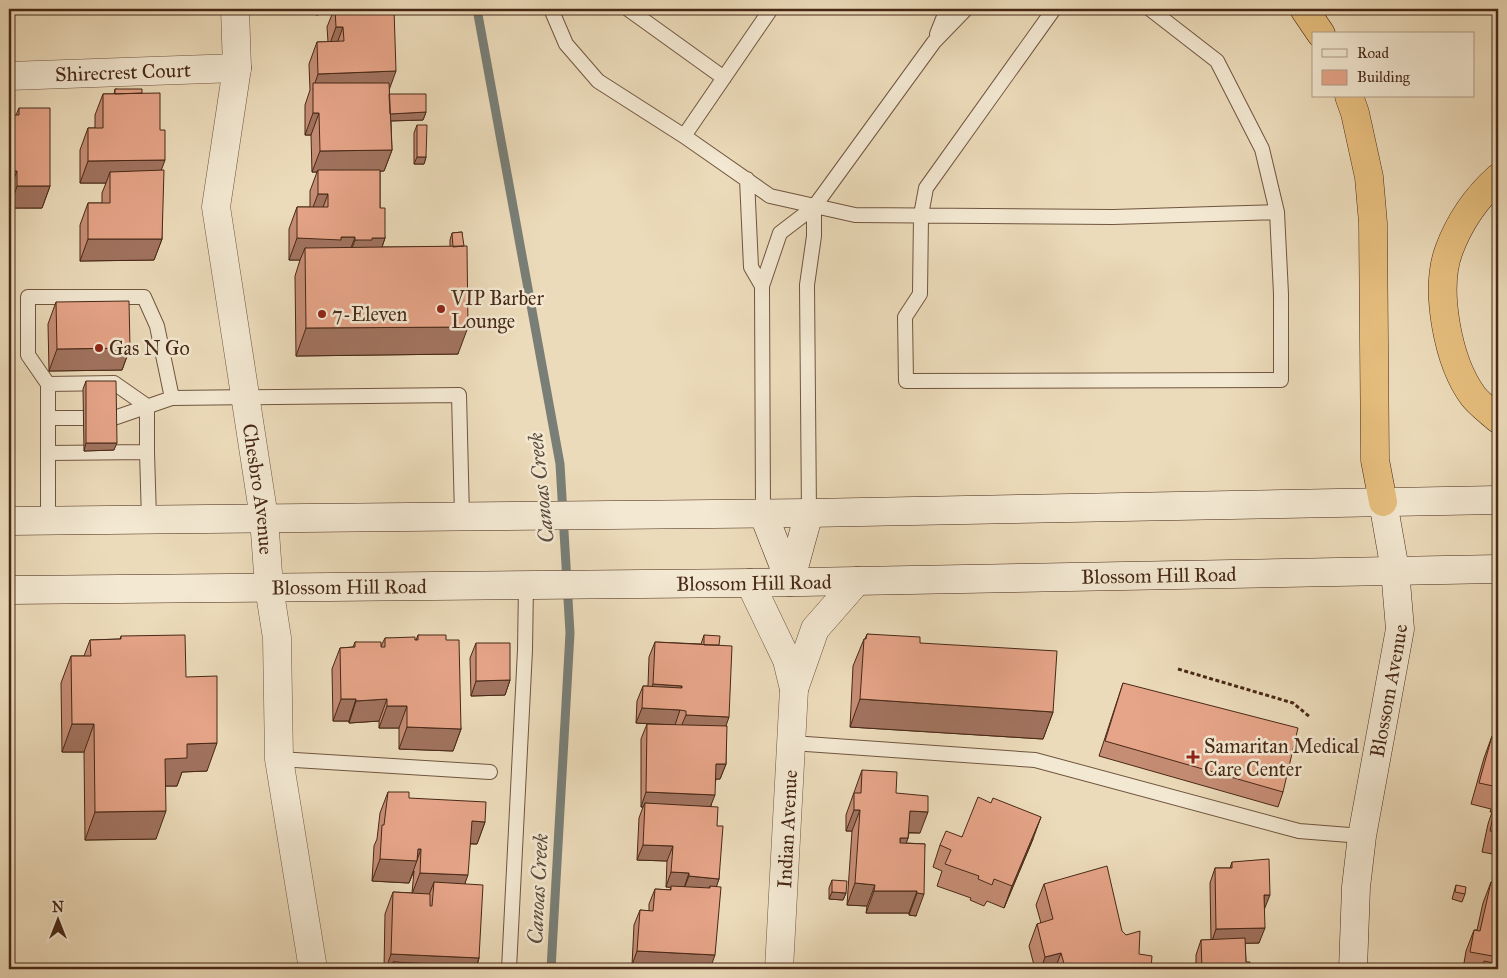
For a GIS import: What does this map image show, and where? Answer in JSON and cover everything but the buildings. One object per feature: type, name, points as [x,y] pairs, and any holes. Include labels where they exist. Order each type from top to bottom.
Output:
[{"type":"highway","points":[[1304,9],[1320,32]]},
{"type":"highway","points":[[1350,98],[1355,112],[1369,177],[1372,214],[1375,460],[1383,502]]},
{"type":"highway","points":[[1498,178],[1484,191],[1463,221],[1448,251],[1442,292],[1446,330],[1457,366],[1473,396],[1498,419]]},
{"type":"main road","name":"Chesbro Avenue","points":[[235,9],[237,68],[216,207],[264,518],[269,586],[276,638],[279,759],[313,969]]},
{"type":"main road","name":"Shirecrest Court","points":[[9,76],[237,68]]},
{"type":"main road","points":[[9,521],[809,513],[1498,500]]},
{"type":"main road","name":"Blossom Avenue","points":[[1354,969],[1356,887],[1362,836],[1399,636],[1399,600],[1383,502]]},
{"type":"main road","points":[[763,513],[790,582]]},
{"type":"main road","points":[[790,582],[809,513]]},
{"type":"main road","name":"Blossom Hill Road","points":[[9,590],[269,586],[750,583],[1498,569]]},
{"type":"main road","name":"Indian Avenue","points":[[794,689],[816,629],[857,581]]},
{"type":"main road","name":"Indian Avenue","points":[[750,583],[777,637],[794,689],[780,969]]},
{"type":"lane","points":[[551,9],[566,44],[598,81],[684,136],[770,196],[855,215],[1112,217],[1276,212]]},
{"type":"lane","points":[[628,9],[724,78]]},
{"type":"lane","points":[[684,136],[771,9]]},
{"type":"lane","points":[[934,42],[947,9]]},
{"type":"lane","points":[[763,513],[762,286],[780,234],[814,207],[934,42],[966,9]]},
{"type":"lane","points":[[1054,9],[926,188],[921,215],[920,294],[905,317],[906,381],[1281,380],[1281,294],[1276,212],[1262,149],[1218,61],[1150,9]]},
{"type":"lane","points":[[747,179],[750,267],[762,286]]},
{"type":"lane","points":[[809,513],[807,285],[814,236],[814,207]]},
{"type":"lane","points":[[48,520],[48,384],[28,355],[28,297],[144,297],[157,326],[172,398]]},
{"type":"lane","points":[[48,384],[114,383],[147,406]]},
{"type":"lane","points":[[114,418],[172,398],[458,395],[462,516]]},
{"type":"lane","points":[[147,406],[149,519]]},
{"type":"lane","points":[[48,418],[83,418]]},
{"type":"lane","points":[[48,453],[147,452]]},
{"type":"lane","points":[[509,969],[530,584]]},
{"type":"lane","points":[[792,743],[1035,760],[1299,831],[1362,836]]},
{"type":"lane","points":[[279,759],[490,772]]},
{"type":"path","points":[[1178,669],[1293,702],[1310,717]]},
{"type":"waterway","name":"Canoas Creek","points":[[477,9],[560,464],[570,633],[551,969]]},
{"type":"place","name":"VIP Barber Lounge","points":[[441,309]]},
{"type":"place","name":"7-Eleven","points":[[322,314]]},
{"type":"place","name":"Gas N Go","points":[[99,348]]},
{"type":"place","name":"Samaritan Medical Care Center","points":[[1193,757]]}]
